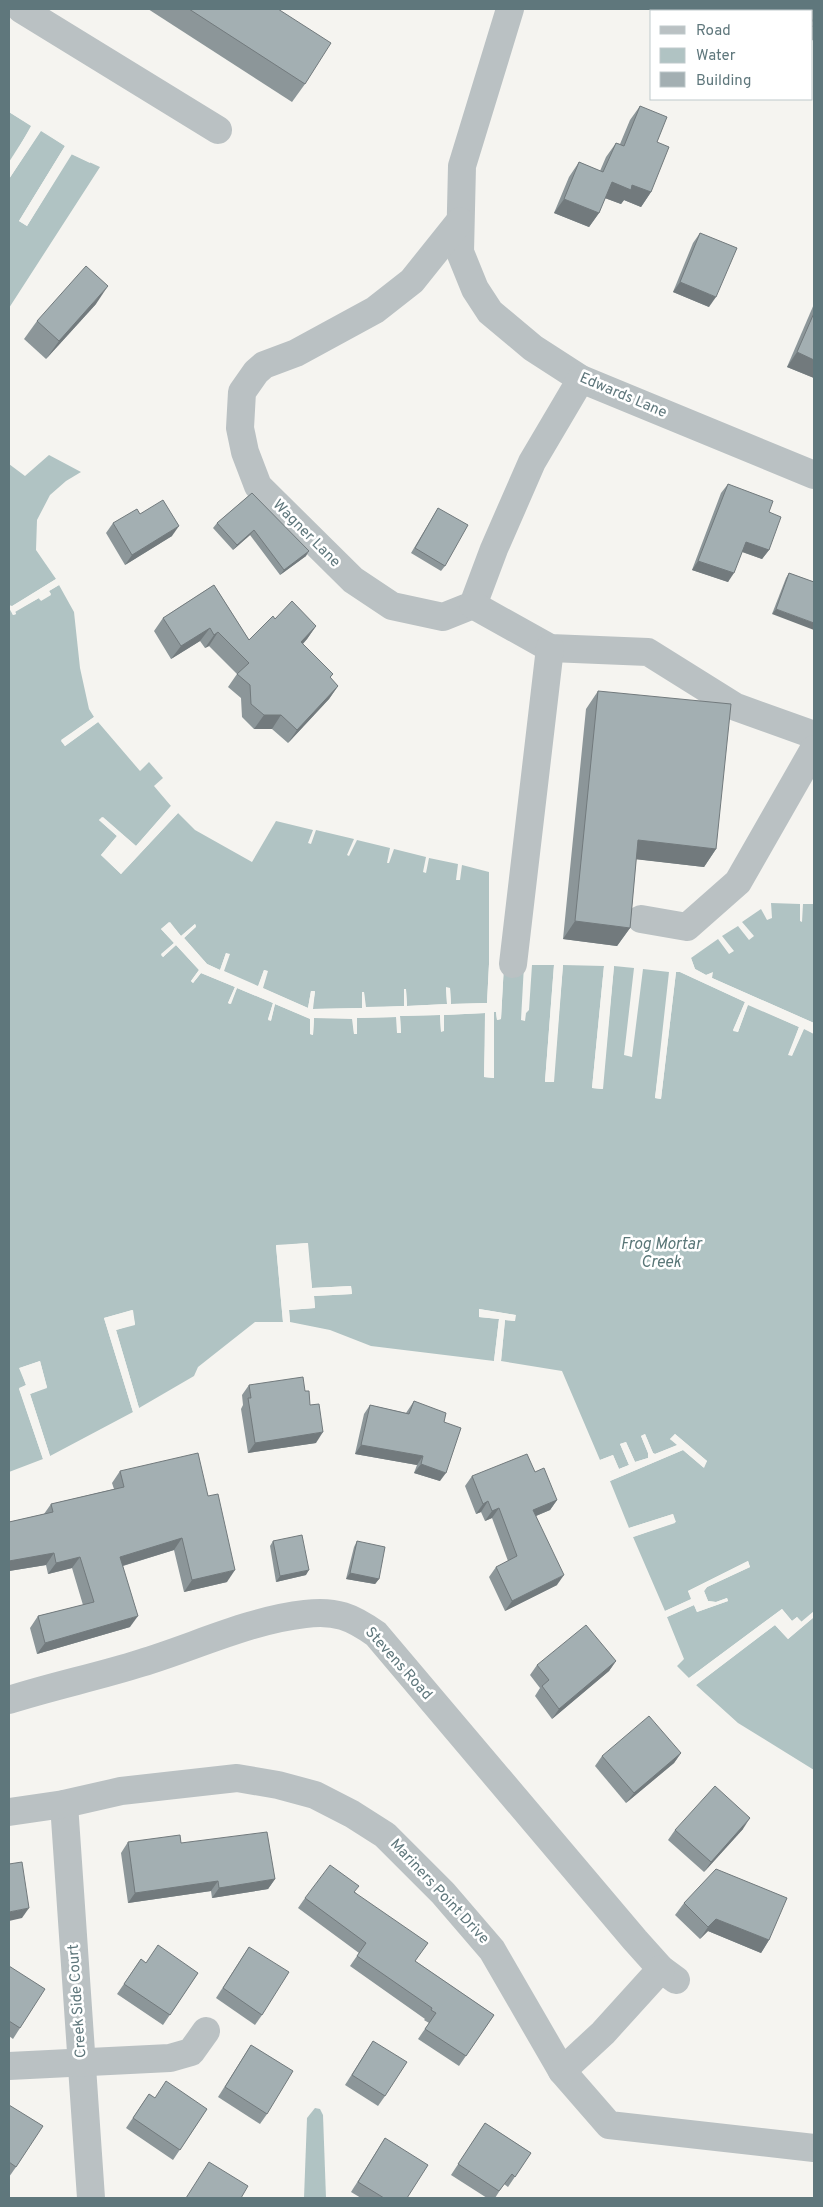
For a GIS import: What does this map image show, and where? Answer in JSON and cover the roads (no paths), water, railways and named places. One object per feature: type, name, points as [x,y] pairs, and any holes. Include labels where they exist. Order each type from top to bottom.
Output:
[{"type":"street","points":[[22,9],[218,130]]},
{"type":"street","name":"Edwards Lane","points":[[510,9],[462,166],[460,252],[476,289],[490,312],[533,348],[581,380],[814,475]]},
{"type":"street","name":"Wagner Lane","points":[[460,222],[412,281],[375,310],[296,353],[264,365],[256,372],[242,392],[240,428],[245,452],[258,486],[353,580],[392,606],[443,617],[473,605]]},
{"type":"street","points":[[581,380],[532,462],[494,549],[473,605],[550,648],[648,652],[736,707],[814,735]]},
{"type":"street","points":[[513,964],[550,648]]},
{"type":"street","points":[[641,919],[687,928],[738,882],[814,749]]},
{"type":"street","name":"Stevens Road","points":[[9,1700],[141,1663],[269,1622],[305,1614],[334,1614],[355,1619],[376,1634],[668,1975],[562,2071]]},
{"type":"street","name":"Mariners Point Drive","points":[[9,1812],[64,1804],[121,1791],[238,1778],[278,1784],[315,1795],[352,1814],[385,1835],[443,1893],[492,1950],[562,2071],[609,2125],[814,2148]]},
{"type":"street","name":"Creek Side Court","points":[[64,1804],[91,2198]]},
{"type":"street","points":[[9,2066],[130,2061],[177,2056],[192,2052],[206,2031]]},
{"type":"water","points":[[9,112],[32,126],[9,162]]},
{"type":"water","points":[[41,130],[65,146],[19,221],[27,226],[72,154],[100,167],[9,308],[9,179]]},
{"type":"water","points":[[49,455],[81,472],[66,481],[50,495],[37,520],[36,550],[56,579],[11,607],[9,605],[9,464],[25,476]]},
{"type":"water","name":"Frog Mortar Creek","points":[[59,585],[74,612],[80,668],[89,709],[94,717],[61,741],[65,746],[98,722],[140,771],[149,762],[163,778],[154,786],[171,806],[136,846],[103,817],[99,820],[117,836],[101,855],[121,874],[178,813],[195,830],[252,862],[276,821],[313,830],[308,843],[311,844],[316,830],[354,839],[347,855],[349,856],[357,840],[390,848],[387,863],[389,863],[394,849],[426,857],[423,872],[426,873],[429,858],[458,864],[456,880],[460,880],[462,865],[489,872],[487,1003],[451,1004],[450,988],[446,988],[447,1004],[407,1006],[406,990],[404,990],[404,1006],[365,1008],[364,992],[362,992],[362,1008],[312,1009],[315,992],[311,991],[308,1008],[262,988],[267,971],[264,970],[258,987],[223,971],[229,955],[226,953],[220,970],[207,964],[184,938],[196,927],[195,924],[181,936],[170,922],[161,929],[174,943],[161,955],[163,957],[176,945],[199,970],[191,981],[193,983],[201,973],[235,987],[228,1003],[231,1004],[237,988],[273,1003],[268,1019],[271,1020],[275,1004],[311,1019],[310,1034],[313,1035],[314,1018],[353,1018],[354,1034],[357,1034],[356,1018],[397,1017],[397,1033],[401,1033],[400,1016],[440,1015],[441,1031],[444,1031],[444,1015],[486,1013],[484,1077],[494,1078],[494,1012],[496,1012],[497,1020],[501,1019],[504,964],[524,965],[521,1020],[525,1021],[526,1013],[529,1010],[532,965],[554,965],[545,1081],[553,1082],[563,965],[604,966],[592,1088],[602,1089],[614,966],[634,968],[624,1055],[632,1057],[643,969],[669,972],[655,1098],[661,1099],[676,972],[680,972],[745,1002],[733,1031],[738,1032],[748,1004],[799,1027],[789,1055],[792,1055],[804,1028],[814,1034],[814,1611],[801,1622],[797,1617],[792,1621],[782,1609],[689,1678],[677,1666],[684,1659],[667,1617],[694,1605],[697,1612],[728,1601],[727,1598],[716,1602],[708,1601],[704,1591],[707,1587],[750,1567],[748,1561],[688,1591],[692,1599],[665,1611],[633,1537],[675,1523],[673,1514],[629,1528],[610,1481],[683,1450],[703,1467],[707,1461],[675,1434],[670,1439],[678,1445],[655,1454],[645,1434],[641,1436],[648,1453],[648,1458],[635,1462],[626,1442],[620,1444],[629,1465],[619,1469],[613,1455],[600,1460],[562,1371],[501,1361],[505,1320],[515,1321],[515,1315],[479,1309],[479,1317],[499,1319],[494,1361],[371,1346],[330,1330],[290,1322],[289,1310],[315,1308],[314,1296],[352,1294],[351,1286],[312,1288],[307,1243],[276,1246],[283,1322],[255,1322],[198,1367],[194,1376],[139,1408],[116,1330],[135,1324],[133,1310],[104,1318],[133,1412],[50,1456],[30,1394],[47,1387],[40,1361],[20,1368],[26,1385],[19,1389],[43,1459],[9,1472],[9,608],[13,615],[16,614],[15,612],[39,598],[40,600],[51,594],[49,591]]},
{"type":"water","points":[[771,903],[800,904],[800,921],[802,922],[803,904],[814,904],[814,1023],[712,978],[712,973],[706,975],[695,969],[691,958],[718,939],[729,954],[734,951],[722,936],[738,926],[749,940],[754,936],[742,922],[761,909],[767,920],[772,918]]},
{"type":"water","points":[[814,1617],[814,1770],[738,1723],[696,1685],[775,1625],[788,1639]]},
{"type":"water","points":[[315,2108],[320,2109],[323,2115],[326,2198],[304,2198],[307,2118]]}]
